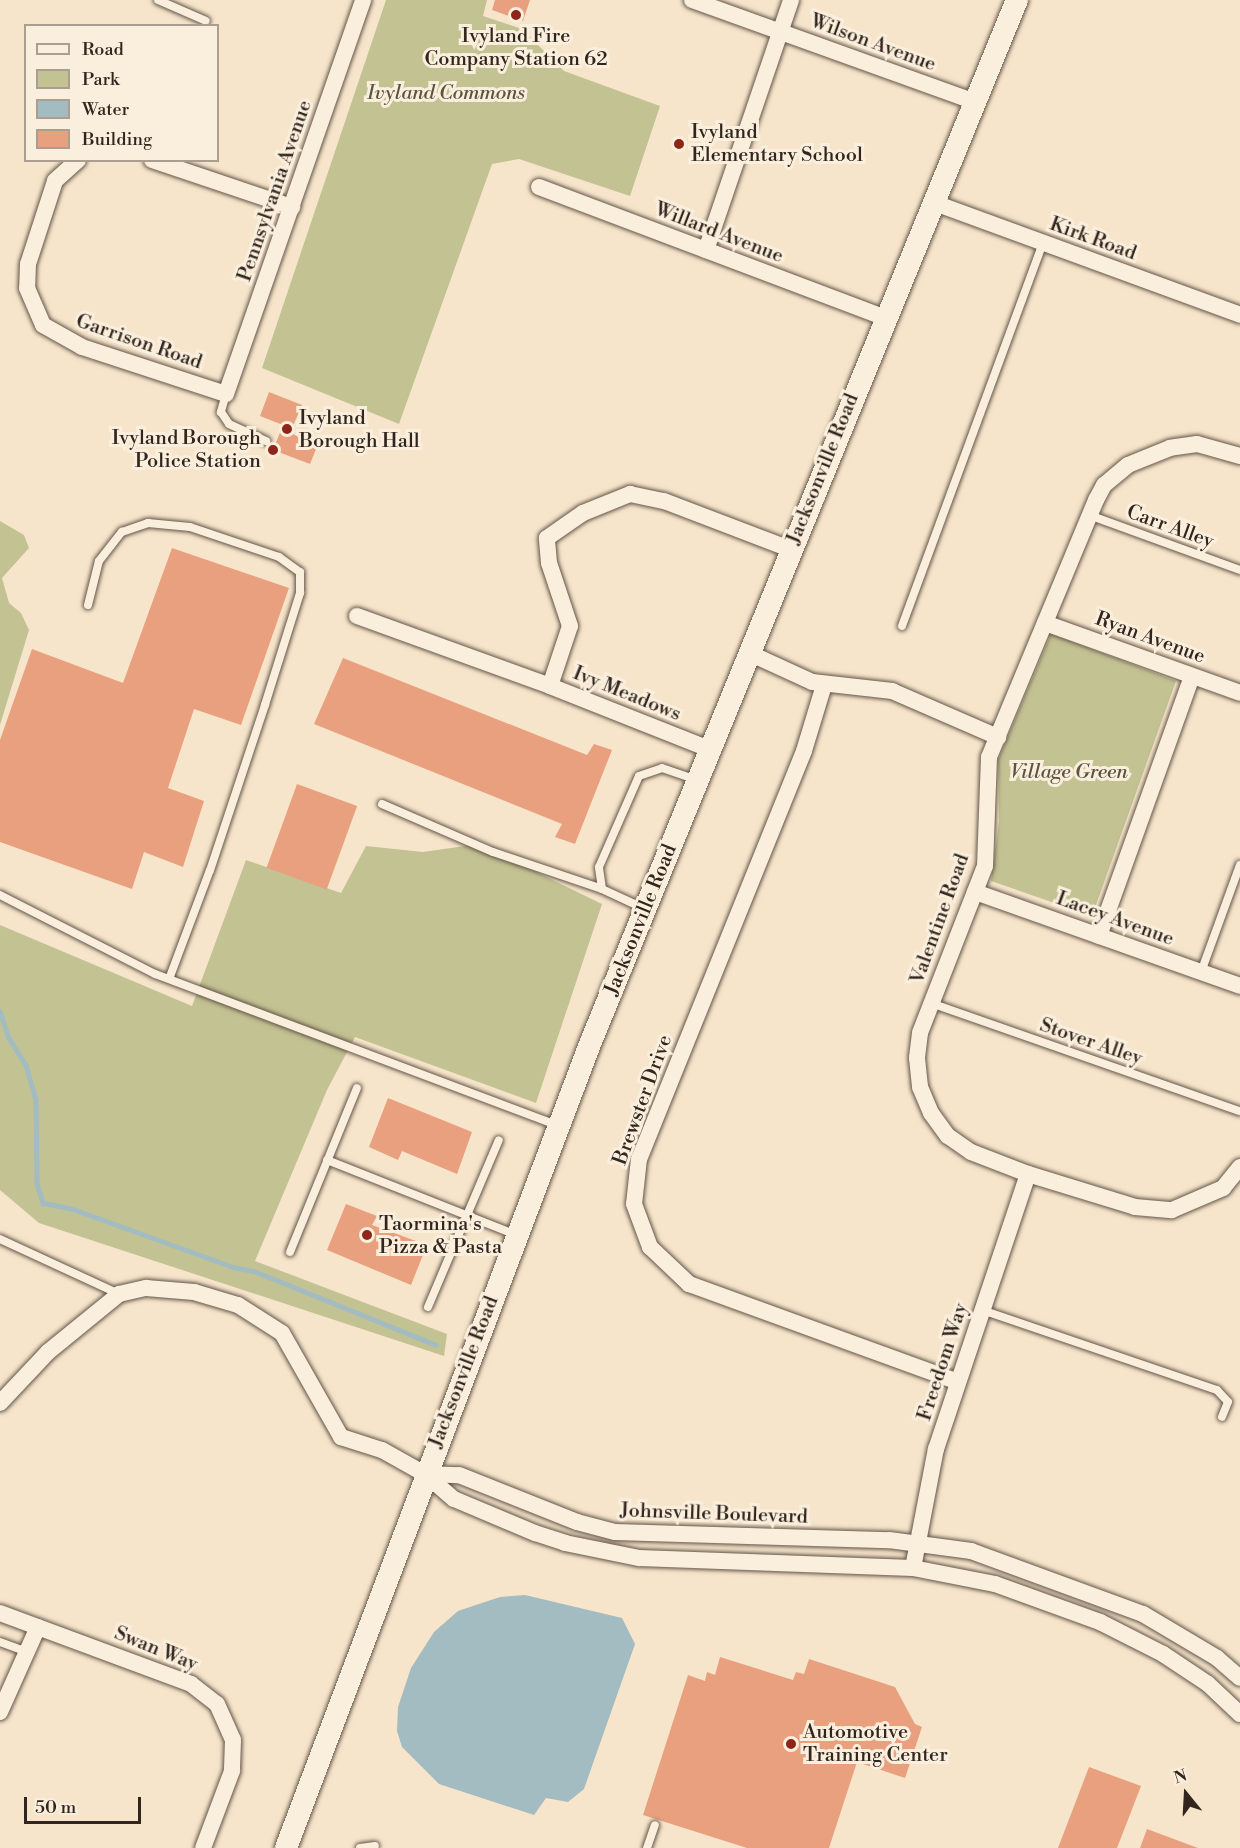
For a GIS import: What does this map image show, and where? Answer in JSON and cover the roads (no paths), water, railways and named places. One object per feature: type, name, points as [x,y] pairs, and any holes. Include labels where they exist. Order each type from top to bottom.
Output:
[{"type":"main road","name":"Jacksonville Road","points":[[286,1848],[425,1474],[559,1126],[709,748],[973,101],[1017,0]]},
{"type":"street","name":"Pennsylvania Avenue","points":[[226,394],[363,0]]},
{"type":"street","name":"Wilson Avenue","points":[[692,0],[973,101]]},
{"type":"street","points":[[706,250],[791,0]]},
{"type":"street","name":"Garrison Road","points":[[76,162],[55,181],[28,264],[27,288],[43,325],[82,346],[226,394]]},
{"type":"street","points":[[158,162],[292,207]]},
{"type":"street","name":"Willard Avenue","points":[[539,187],[885,318]]},
{"type":"street","name":"Kirk Road","points":[[932,202],[1240,315]]},
{"type":"street","name":"Valentine Road","points":[[1240,456],[1197,444],[1155,453],[1128,465],[1104,485],[1089,515],[989,757],[985,866],[931,1003],[916,1058],[920,1087],[931,1113],[959,1145],[1028,1174],[1135,1207],[1172,1210],[1223,1188],[1240,1167]]},
{"type":"street","name":"Ivy Meadows","points":[[709,748],[550,686],[570,626],[549,563],[547,538],[583,513],[630,494],[664,501],[790,549]]},
{"type":"street","points":[[357,616],[550,686]]},
{"type":"street","name":"Ryan Avenue","points":[[1045,623],[1240,693]]},
{"type":"street","points":[[749,653],[824,685],[892,691],[998,737]]},
{"type":"street","points":[[1099,936],[1192,676]]},
{"type":"street","name":"Brewster Drive","points":[[824,685],[804,751],[639,1159],[634,1204],[650,1247],[689,1284],[958,1382]]},
{"type":"street","name":"Lacey Avenue","points":[[975,892],[1240,986]]},
{"type":"street","name":"Freedom Way","points":[[913,1568],[936,1449],[1028,1174]]},
{"type":"street","points":[[0,1403],[48,1352],[119,1294],[146,1288],[194,1292],[238,1305],[282,1333],[341,1437],[382,1450],[425,1474],[454,1499],[536,1533],[565,1543],[628,1556],[674,1561],[913,1568],[995,1584],[1117,1630],[1186,1669],[1240,1714]]},
{"type":"street","name":"Johnsville Boulevard","points":[[425,1474],[459,1475],[577,1522],[615,1532],[918,1543],[1001,1559],[1118,1602],[1170,1627],[1240,1678]]},
{"type":"street","name":"Swan Way","points":[[0,1613],[191,1684],[218,1704],[233,1740],[232,1771],[203,1848]]},
{"type":"street","points":[[0,1712],[4,1693],[38,1627]]},
{"type":"lane","points":[[158,0],[206,21]]},
{"type":"lane","points":[[902,626],[1043,243]]},
{"type":"lane","points":[[226,394],[221,412],[229,424],[266,441]]},
{"type":"lane","name":"Carr Alley","points":[[1089,515],[1240,570]]},
{"type":"lane","points":[[88,605],[105,554],[122,532],[148,523],[190,527],[279,557],[300,572],[300,592],[265,705],[210,870],[169,979]]},
{"type":"lane","points":[[602,889],[599,867],[639,776],[662,768],[697,780]]},
{"type":"lane","points":[[382,804],[493,852],[602,889],[646,910]]},
{"type":"lane","points":[[1201,972],[1240,865]]},
{"type":"lane","points":[[0,895],[169,979],[559,1126]]},
{"type":"lane","name":"Stover Alley","points":[[931,1003],[1240,1111]]},
{"type":"lane","points":[[290,1252],[357,1088]]},
{"type":"lane","points":[[428,1307],[499,1140]]},
{"type":"lane","points":[[327,1160],[517,1235]]},
{"type":"lane","points":[[0,1239],[119,1294]]},
{"type":"lane","points":[[982,1310],[1217,1390],[1227,1402],[1222,1417]]},
{"type":"lane","points":[[0,1642],[27,1652]]},
{"type":"lane","points":[[647,1848],[655,1825]]},
{"type":"lane","points":[[360,1848],[375,1846]]},
{"type":"water","points":[[525,1595],[622,1618],[635,1644],[584,1789],[568,1802],[546,1798],[534,1815],[439,1784],[402,1747],[397,1731],[398,1707],[411,1668],[434,1632],[458,1611],[500,1597]]},
{"type":"waterway","points":[[0,1011],[9,1038],[26,1065],[36,1100],[37,1184],[43,1203],[73,1209],[233,1267],[254,1271],[436,1345]]},
{"type":"place","name":"Ivyland Fire Company Station 62","points":[[516,15]]},
{"type":"place","name":"Ivyland Elementary School","points":[[679,144]]},
{"type":"place","name":"Ivyland Borough Hall","points":[[287,429]]},
{"type":"place","name":"Ivyland Borough Police Station","points":[[273,450]]},
{"type":"place","name":"Taormina's Pizza & Pasta","points":[[367,1235]]},
{"type":"place","name":"Automotive Training Center","points":[[791,1744]]},
{"type":"park label","name":"Ivyland Commons","points":[[446,93]]},
{"type":"park label","name":"Village Green","points":[[1069,772]]}]
